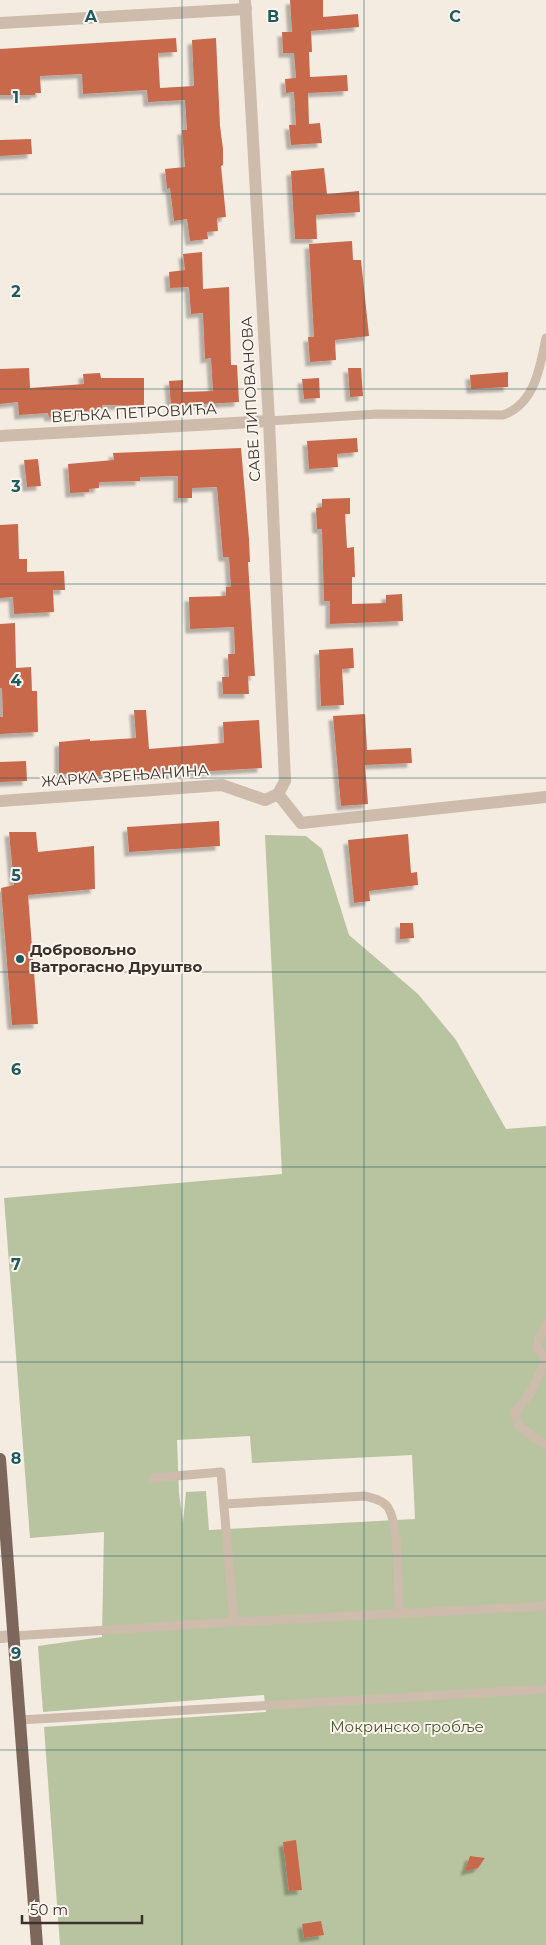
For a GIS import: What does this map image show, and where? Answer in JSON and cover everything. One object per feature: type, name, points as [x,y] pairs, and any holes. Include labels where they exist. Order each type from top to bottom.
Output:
[{"type":"main road","points":[[0,1459],[6,1636],[20,1720],[37,1945]]},
{"type":"street","points":[[0,22],[246,4]]},
{"type":"street","name":"САВЕ ЛИПОВАНОВА","points":[[246,4],[270,421],[285,781],[278,794]]},
{"type":"street","name":"ВЕЉКА ПЕТРОВИЋА","points":[[0,436],[270,421]]},
{"type":"street","name":"ЖАРКА ЗРЕЊАНИНА","points":[[0,801],[222,785],[264,800],[278,794]]},
{"type":"street","points":[[278,794],[301,823],[546,797]]},
{"type":"lane","points":[[270,421],[377,414],[503,415],[516,409],[527,398],[537,375],[546,338]]},
{"type":"lane","points":[[546,1326],[540,1335],[537,1348],[546,1359],[531,1392],[516,1412],[519,1426],[546,1446]]},
{"type":"lane","points":[[153,1478],[221,1472],[234,1622]]},
{"type":"lane","points":[[224,1504],[365,1496],[386,1504],[390,1510],[395,1527],[399,1614]]},
{"type":"lane","points":[[6,1636],[546,1606]]},
{"type":"lane","points":[[20,1720],[546,1689]]},
{"type":"green space","name":"Мокринско гробље","points":[[265,835],[306,836],[322,849],[349,935],[418,994],[456,1040],[506,1129],[546,1126],[546,1945],[60,1945],[44,1727],[266,1712],[264,1695],[43,1712],[38,1646],[102,1637],[104,1532],[30,1538],[4,1198],[282,1174]],"holes":[[[250,1436],[252,1463],[412,1455],[415,1519],[209,1530],[206,1491],[186,1492],[183,1522],[179,1493],[177,1440]]]},
{"type":"building","points":[[290,0],[323,0],[323,17],[358,14],[359,27],[311,31],[312,52],[309,52],[310,77],[347,75],[348,91],[308,93],[309,124],[320,123],[322,143],[291,145],[289,125],[296,125],[294,92],[286,93],[285,79],[296,78],[294,53],[283,53],[282,32],[292,32]]},
{"type":"building","points":[[176,38],[177,52],[158,53],[160,88],[194,86],[192,40],[216,38],[220,126],[223,149],[223,165],[221,166],[226,217],[217,218],[218,231],[207,232],[208,239],[190,241],[187,219],[174,221],[170,188],[167,189],[165,169],[185,167],[182,130],[187,130],[185,100],[148,102],[147,90],[83,94],[82,74],[40,76],[41,93],[35,93],[35,95],[0,95],[0,49]]},
{"type":"building","points":[[31,139],[32,154],[0,156],[0,140]]},
{"type":"building","points":[[324,168],[327,194],[359,191],[360,212],[316,215],[317,239],[295,239],[291,171]]},
{"type":"building","points":[[352,241],[353,260],[361,260],[369,336],[335,340],[336,360],[310,362],[308,337],[314,337],[309,244]]},
{"type":"building","points":[[202,252],[203,289],[229,287],[231,365],[237,365],[239,402],[171,406],[169,381],[183,380],[183,392],[213,391],[211,358],[205,359],[203,313],[191,314],[189,287],[170,288],[169,272],[185,270],[183,254]]},
{"type":"building","points":[[29,368],[30,388],[84,384],[83,374],[100,373],[101,378],[144,378],[144,406],[102,405],[102,410],[75,412],[75,415],[49,417],[48,413],[19,415],[18,402],[0,404],[0,369]]},
{"type":"building","points":[[348,368],[361,368],[363,396],[350,397]]},
{"type":"building","points":[[508,372],[508,387],[471,389],[470,375]]},
{"type":"building","points":[[319,378],[320,398],[304,399],[302,379]]},
{"type":"building","points":[[357,438],[358,452],[337,454],[338,467],[309,469],[307,441]]},
{"type":"building","points":[[241,448],[249,539],[250,562],[248,562],[255,676],[248,676],[249,694],[223,694],[222,677],[229,677],[228,654],[235,654],[234,627],[190,629],[189,597],[226,596],[226,587],[231,587],[229,557],[223,557],[217,487],[192,488],[192,498],[178,498],[178,476],[140,477],[140,481],[99,482],[99,488],[89,489],[89,492],[70,493],[68,464],[114,460],[113,453]]},
{"type":"building","points":[[38,459],[41,486],[27,487],[24,460]]},
{"type":"building","points":[[350,498],[350,514],[345,514],[347,548],[354,547],[355,577],[352,577],[352,604],[386,603],[386,595],[402,594],[403,621],[330,624],[330,601],[324,601],[322,529],[317,529],[316,508],[322,507],[322,499]]},
{"type":"building","points":[[18,524],[19,559],[27,559],[27,572],[64,571],[65,590],[53,590],[54,612],[14,614],[13,597],[0,598],[0,525]]},
{"type":"building","points":[[15,623],[16,668],[31,667],[32,691],[37,691],[38,732],[0,734],[0,717],[3,717],[2,688],[0,688],[0,624]]},
{"type":"building","points":[[353,648],[354,668],[342,669],[344,705],[321,706],[319,650]]},
{"type":"building","points":[[134,710],[146,710],[149,749],[224,743],[223,722],[259,720],[262,768],[126,776],[126,774],[97,776],[97,774],[59,774],[59,742],[136,738]]},
{"type":"building","points":[[365,714],[367,750],[411,748],[412,763],[365,765],[368,804],[341,806],[333,716]]},
{"type":"building","points":[[26,761],[27,781],[0,782],[0,762]]},
{"type":"building","points":[[219,821],[220,846],[129,852],[127,827]]},
{"type":"building","name":"Добровољно Ватрогасно Друштво","points":[[9,832],[36,832],[38,852],[94,846],[95,889],[28,895],[38,1024],[12,1025],[1,888],[14,885]]},
{"type":"building","points":[[408,834],[411,873],[417,872],[418,885],[369,891],[370,901],[354,903],[348,840]]},
{"type":"building","points":[[400,923],[413,923],[414,938],[400,939]]},
{"type":"building","points":[[296,1840],[302,1890],[289,1891],[283,1842]]},
{"type":"building","points":[[470,1856],[485,1858],[478,1868],[465,1871]]},
{"type":"building","points":[[321,1921],[324,1935],[304,1938],[302,1924]]},
{"type":"place","name":"Добровољно Ватрогасно Друштво","points":[[20,959]]}]
